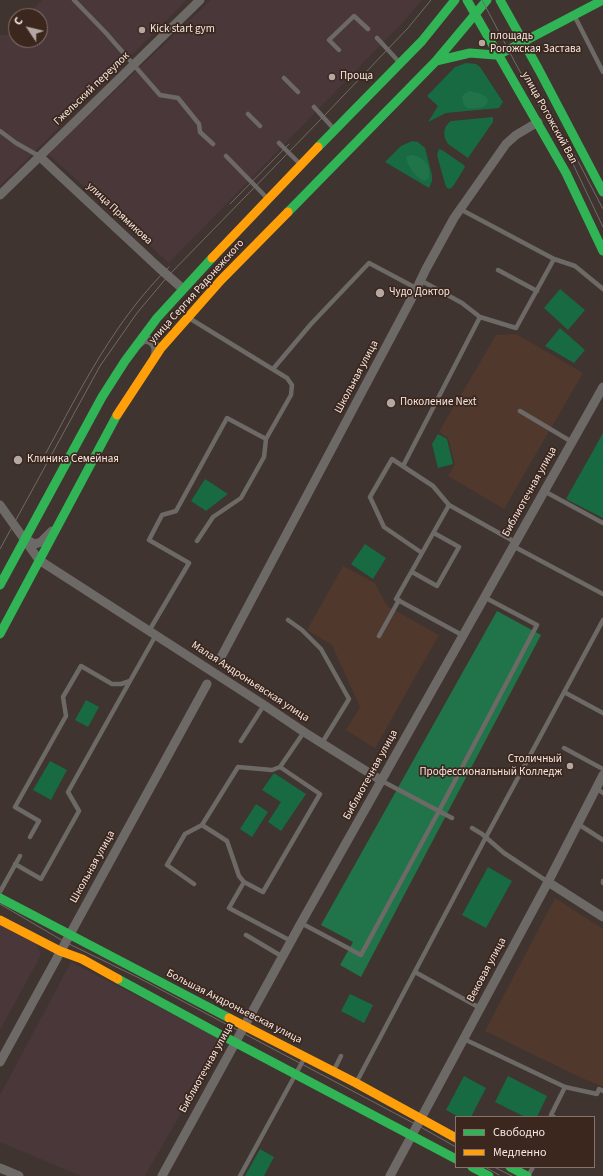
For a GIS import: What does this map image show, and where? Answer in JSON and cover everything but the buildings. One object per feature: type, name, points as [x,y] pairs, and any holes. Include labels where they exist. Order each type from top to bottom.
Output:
[{"type":"main road","name":"улица Сергия Радонежского","points":[[0,585],[102,397],[137,344],[157,318],[183,288],[268,199],[422,41],[455,0]]},
{"type":"main road","name":"улица Рогожский Вал","points":[[467,0],[500,54],[566,173],[603,251]]},
{"type":"main road","name":"улица Сергия Радонежского","points":[[0,634],[119,411],[155,356],[187,317],[231,269],[436,61],[486,0]]},
{"type":"main road","name":"улица Рогожский Вал","points":[[500,0],[603,192]]},
{"type":"main road","points":[[436,61],[470,53],[500,54],[601,1]]},
{"type":"main road","name":"Большая Андроньевская улица","points":[[0,898],[356,1083],[455,1137]]},
{"type":"main road","points":[[0,920],[60,951],[82,959],[294,1074],[455,1158]]},
{"type":"main road","points":[[474,1168],[489,1176]]},
{"type":"main road","points":[[512,1168],[528,1176]]},
{"type":"street","name":"Гжельский переулок","points":[[0,195],[200,0]]},
{"type":"street","name":"Школьная улица","points":[[219,661],[417,287],[460,209],[506,144],[516,135],[538,122]]},
{"type":"street","name":"улица Прямикова","points":[[39,156],[158,267],[183,288]]},
{"type":"street","points":[[137,344],[144,339],[152,341],[156,347],[155,356]]},
{"type":"street","name":"Библиотечная улица","points":[[162,1176],[282,956],[603,387]]},
{"type":"street","points":[[0,505],[39,560]]},
{"type":"street","points":[[25,539],[35,544],[41,542],[58,524]]},
{"type":"street","name":"Малая Андроньевская улица","points":[[39,560],[382,781]]},
{"type":"street","name":"Школьная улица","points":[[0,1062],[207,684]]},
{"type":"street","name":"Вековая улица","points":[[390,1176],[578,824],[600,791],[603,775]]},
{"type":"street","points":[[548,882],[603,917]]},
{"type":"street","points":[[0,1168],[19,1176]]},
{"type":"lane","points":[[74,0],[160,95],[178,98],[199,124],[200,132],[213,144]]},
{"type":"lane","points":[[574,14],[603,72]]},
{"type":"lane","points":[[339,50],[329,40],[354,16],[368,29]]},
{"type":"lane","points":[[377,38],[400,63]]},
{"type":"lane","points":[[284,78],[298,92]]},
{"type":"lane","points":[[314,107],[335,130]]},
{"type":"lane","points":[[248,114],[260,126]]},
{"type":"lane","points":[[0,131],[16,143],[39,156]]},
{"type":"lane","points":[[279,143],[301,165]]},
{"type":"lane","points":[[226,156],[268,199]]},
{"type":"lane","points":[[460,209],[554,258],[575,266],[603,289]]},
{"type":"lane","points":[[273,369],[311,324],[369,263],[417,287],[462,303],[480,317],[516,328],[554,258]]},
{"type":"lane","points":[[498,270],[537,291]]},
{"type":"lane","points":[[187,317],[287,378],[292,385],[291,395],[266,439],[264,457],[241,498],[213,517],[197,541]]},
{"type":"lane","points":[[403,466],[480,317]]},
{"type":"lane","points":[[520,412],[572,442]]},
{"type":"lane","points":[[15,864],[41,879],[79,811],[68,792],[130,681],[152,633],[189,563],[149,540],[162,515],[176,511],[227,418],[266,439]]},
{"type":"lane","points":[[422,553],[384,527],[370,497],[392,459],[433,486],[449,505],[514,544],[603,594]]},
{"type":"lane","points":[[544,491],[603,523]]},
{"type":"lane","points":[[449,505],[396,599],[462,635]]},
{"type":"lane","points":[[412,572],[436,586],[459,547],[434,533]]},
{"type":"lane","points":[[301,924],[361,955],[537,625],[484,597]]},
{"type":"lane","points":[[379,636],[399,600]]},
{"type":"lane","points":[[288,620],[302,630],[321,649],[349,699],[322,743]]},
{"type":"lane","points":[[356,1083],[603,620]]},
{"type":"lane","points":[[30,837],[39,821],[15,807],[66,716],[62,697],[81,666],[112,684],[121,684],[130,681]]},
{"type":"lane","points":[[564,692],[603,713]]},
{"type":"lane","points":[[241,741],[264,705]]},
{"type":"lane","points":[[194,884],[167,865],[185,834],[202,826],[238,767],[272,770],[280,767],[304,732]]},
{"type":"lane","points":[[564,748],[603,770]]},
{"type":"lane","points":[[202,826],[227,841],[239,876],[244,882],[263,892],[320,794],[280,767]]},
{"type":"lane","name":"Малая Андроньевская улица","points":[[382,781],[452,818]]},
{"type":"lane","points":[[578,824],[603,840]]},
{"type":"lane","points":[[472,828],[486,837],[504,853],[548,882]]},
{"type":"lane","points":[[0,892],[20,856]]},
{"type":"lane","points":[[244,882],[229,908],[291,941]]},
{"type":"lane","points":[[246,935],[282,956]]},
{"type":"lane","points":[[415,972],[480,1008]]},
{"type":"lane","points":[[463,1038],[565,1087],[597,1094],[599,1089],[603,1091]]},
{"type":"lane","points":[[333,1072],[341,1056]]},
{"type":"lane","points":[[240,1176],[304,1057]]},
{"type":"lane","points":[[552,1116],[551,1115],[565,1087]]},
{"type":"shaded area","points":[[42,0],[187,0],[0,186],[0,35],[8,35],[8,48],[48,48],[48,8],[34,8]]},
{"type":"shaded area","points":[[211,0],[422,0],[405,20],[169,263],[48,154]]},
{"type":"shaded area","points":[[516,334],[583,373],[504,509],[448,476],[455,464],[448,438],[439,432],[496,335]]},
{"type":"shaded area","points":[[343,566],[375,583],[387,606],[439,635],[375,748],[346,730],[360,707],[332,645],[307,630]]},
{"type":"shaded area","points":[[555,898],[603,929],[603,1087],[485,1031]]},
{"type":"shaded area","points":[[0,924],[37,945],[41,955],[0,1030]]},
{"type":"shaded area","points":[[71,962],[223,1040],[145,1176],[81,1176],[0,1142],[0,1095]]},
{"type":"green space","points":[[466,63],[476,64],[480,67],[503,102],[499,108],[446,113],[428,122],[438,106],[427,96],[455,67]]},
{"type":"green space","points":[[470,91],[482,94],[488,99],[487,104],[478,108],[467,108],[462,97]]},
{"type":"green space","points":[[493,117],[493,122],[468,158],[446,141],[444,131],[448,123],[451,121]]},
{"type":"green space","points":[[412,141],[418,142],[425,148],[432,175],[432,181],[429,188],[385,162],[401,146]]},
{"type":"green space","points":[[439,149],[465,167],[450,189],[447,188],[445,184],[437,155]]},
{"type":"green space","points":[[412,155],[420,158],[428,165],[429,178],[425,181],[421,180],[415,175],[408,165],[406,157]]},
{"type":"green space","points":[[560,289],[585,310],[568,330],[544,308]]},
{"type":"green space","points":[[560,328],[585,350],[574,363],[545,346]]},
{"type":"green space","points":[[603,433],[603,518],[566,499]]},
{"type":"green space","points":[[438,434],[447,439],[453,464],[438,468],[432,444]]},
{"type":"green space","points":[[205,479],[228,494],[206,511],[191,501]]},
{"type":"green space","points":[[365,544],[386,558],[373,579],[351,564]]},
{"type":"green space","points":[[497,611],[541,635],[361,977],[340,965],[353,942],[321,925]]},
{"type":"green space","points":[[86,700],[99,707],[88,727],[75,720]]},
{"type":"green space","points":[[50,761],[67,770],[51,800],[33,790]]},
{"type":"green space","points":[[274,773],[306,794],[281,831],[268,822],[281,802],[262,790]]},
{"type":"green space","points":[[256,804],[268,812],[252,837],[240,829]]},
{"type":"green space","points":[[488,867],[512,881],[486,928],[462,915]]},
{"type":"green space","points":[[350,994],[373,1005],[364,1023],[341,1011]]},
{"type":"green space","points":[[464,1076],[486,1088],[472,1116],[457,1116],[446,1110]]},
{"type":"green space","points":[[508,1076],[547,1096],[537,1116],[523,1116],[495,1102]]},
{"type":"green space","points":[[260,1149],[274,1157],[264,1176],[245,1176]]},
{"type":"tram line","points":[[0,549],[100,366],[137,313],[168,276],[408,28],[431,0]]},
{"type":"tram line","points":[[482,0],[518,68],[574,166],[603,227]]},
{"type":"tram line","points":[[530,78],[579,163],[603,209]]},
{"type":"tram line","points":[[230,204],[289,144]]},
{"type":"tram line","points":[[46,453],[100,356],[132,309],[169,267]]},
{"type":"tram line","points":[[0,904],[65,942],[137,977],[455,1146]]},
{"type":"tram line","points":[[487,1168],[499,1175]]},
{"type":"tram line","points":[[496,1168],[512,1176]]},
{"type":"traffic: fast","points":[[318,147],[422,41],[455,0]]},
{"type":"traffic: fast","points":[[467,0],[566,173],[603,251]]},
{"type":"traffic: fast","points":[[288,212],[436,61],[487,0]]},
{"type":"traffic: fast","points":[[500,0],[539,70],[603,192]]},
{"type":"traffic: fast","points":[[436,61],[470,53],[500,54],[603,0]]},
{"type":"traffic: fast","points":[[0,585],[102,397],[125,361],[157,318],[212,258]]},
{"type":"traffic: fast","points":[[0,634],[117,415]]},
{"type":"traffic: fast","points":[[0,898],[229,1018]]},
{"type":"traffic: fast","points":[[118,979],[455,1158]]},
{"type":"traffic: fast","points":[[474,1168],[489,1176]]},
{"type":"traffic: fast","points":[[512,1168],[527,1176]]},
{"type":"traffic: slow","points":[[212,258],[318,147]]},
{"type":"traffic: slow","points":[[117,415],[161,348],[221,280],[288,212]]},
{"type":"traffic: slow","points":[[0,920],[60,951],[82,959],[118,979]]},
{"type":"traffic: slow","points":[[229,1018],[356,1083],[455,1137]]},
{"type":"place","name":"Kick start gym","points":[[142,30]]},
{"type":"place","name":"площадь Рогожская Застава","points":[[482,43]]},
{"type":"place","name":"Проща","points":[[332,77]]},
{"type":"place","name":"Чудо Доктор","points":[[380,293]]},
{"type":"place","name":"Поколение Next","points":[[391,403]]},
{"type":"place","name":"Клиника Семейная","points":[[18,460]]},
{"type":"place","name":"Столичный Профессиональный Колледж","points":[[570,766]]}]
